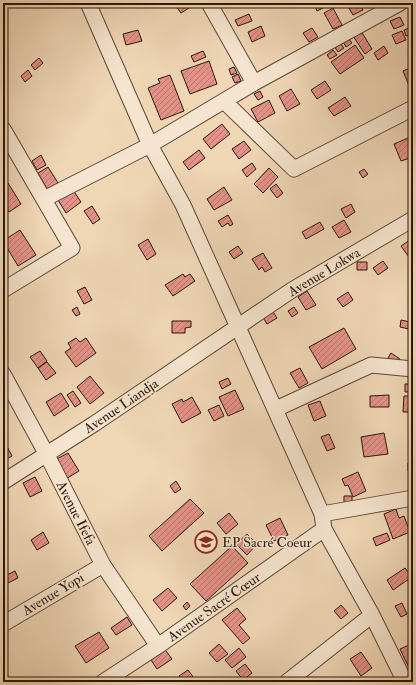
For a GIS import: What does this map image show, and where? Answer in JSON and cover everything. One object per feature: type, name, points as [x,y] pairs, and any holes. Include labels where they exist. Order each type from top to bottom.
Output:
[{"type":"street","points":[[88,3],[150,145],[183,205],[236,326],[276,409],[322,514],[324,529],[372,615],[405,682]]},
{"type":"street","points":[[209,3],[254,83]]},
{"type":"street","points":[[44,199],[150,145],[225,102],[254,83],[400,3]]},
{"type":"street","points":[[225,102],[294,169],[413,108]]},
{"type":"street","points":[[3,128],[72,248],[3,290]]},
{"type":"street","name":"Avenue Lokwa","points":[[236,326],[292,290],[413,219]]},
{"type":"street","name":"Avenue Liandja","points":[[3,482],[94,424],[236,326]]},
{"type":"street","points":[[276,409],[371,365],[413,369]]},
{"type":"street","name":"Avenue Ifefa","points":[[3,374],[47,455],[103,565],[158,646]]},
{"type":"street","points":[[322,514],[413,498]]},
{"type":"street","name":"Avenue Sacré Cœur","points":[[103,682],[158,646],[324,529]]},
{"type":"street","name":"Avenue Yopi","points":[[3,624],[103,565]]},
{"type":"street","points":[[287,682],[372,615]]},
{"type":"building","points":[[174,3],[197,3],[181,13]]},
{"type":"building","points":[[321,3],[323,8],[317,11],[314,4]]},
{"type":"building","points":[[346,3],[359,3],[363,10],[353,15]]},
{"type":"building","points":[[333,8],[342,25],[333,29],[324,13]]},
{"type":"building","points":[[249,14],[252,21],[238,26],[235,20]]},
{"type":"building","points":[[400,17],[404,25],[394,29],[390,21]]},
{"type":"building","points":[[261,26],[265,36],[252,42],[248,32]]},
{"type":"building","points":[[312,28],[318,37],[309,42],[303,33]]},
{"type":"building","points":[[409,28],[411,34],[406,36],[404,30]]},
{"type":"building","points":[[138,30],[142,41],[126,45],[123,34]]},
{"type":"building","points":[[361,31],[372,49],[365,54],[353,36]]},
{"type":"building","points":[[402,31],[406,40],[396,44],[392,35]]},
{"type":"building","points":[[348,38],[352,43],[346,47],[343,42]]},
{"type":"building","points":[[339,42],[344,48],[338,52],[334,46]]},
{"type":"building","points":[[355,45],[364,58],[340,74],[331,62]]},
{"type":"building","points":[[384,46],[388,53],[378,60],[374,53]]},
{"type":"building","points":[[333,50],[337,55],[330,59],[327,55]]},
{"type":"building","points":[[203,51],[206,57],[194,62],[191,56]]},
{"type":"building","points":[[39,58],[43,63],[35,70],[31,65]]},
{"type":"building","points":[[209,61],[217,84],[190,94],[181,71]]},
{"type":"building","points":[[234,67],[237,73],[231,75],[229,69]]},
{"type":"building","points":[[413,67],[413,87],[410,88],[403,71]]},
{"type":"building","points":[[28,70],[32,76],[25,82],[21,76]]},
{"type":"building","points":[[238,74],[241,81],[235,83],[232,77]]},
{"type":"building","points":[[170,75],[184,111],[161,120],[148,88],[160,83],[158,79]]},
{"type":"building","points":[[325,81],[331,90],[317,99],[311,90]]},
{"type":"building","points":[[291,89],[300,104],[287,111],[279,96]]},
{"type":"building","points":[[260,91],[263,97],[258,100],[254,94]]},
{"type":"building","points":[[345,97],[351,106],[334,116],[328,108]]},
{"type":"building","points":[[269,100],[275,113],[258,122],[251,109]]},
{"type":"building","points":[[222,124],[230,134],[211,149],[203,139]]},
{"type":"building","points":[[413,136],[413,157],[401,161],[394,144]]},
{"type":"building","points":[[244,141],[251,150],[239,159],[232,149]]},
{"type":"building","points":[[199,150],[205,158],[189,170],[183,162]]},
{"type":"building","points":[[41,155],[46,165],[37,170],[32,161]]},
{"type":"building","points":[[252,163],[256,169],[247,177],[242,170]]},
{"type":"building","points":[[48,167],[58,183],[47,189],[38,173]]},
{"type":"building","points":[[269,168],[278,177],[263,193],[254,184]]},
{"type":"building","points":[[364,169],[368,174],[363,178],[359,172]]},
{"type":"building","points":[[8,183],[21,204],[9,212],[3,203],[3,186]]},
{"type":"building","points":[[276,184],[283,193],[277,198],[270,189]]},
{"type":"building","points":[[224,187],[232,200],[214,210],[207,199]]},
{"type":"building","points":[[73,190],[81,202],[66,213],[58,200]]},
{"type":"building","points":[[351,204],[355,212],[346,218],[341,209]]},
{"type":"building","points":[[92,206],[100,219],[93,224],[84,211]]},
{"type":"building","points":[[228,215],[233,224],[230,226],[228,223],[222,227],[218,221]]},
{"type":"building","points":[[344,220],[351,232],[339,238],[332,227]]},
{"type":"building","points":[[320,222],[324,229],[306,239],[302,232]]},
{"type":"building","points":[[20,230],[36,255],[18,266],[3,241]]},
{"type":"building","points":[[413,238],[413,259],[411,260],[401,246]]},
{"type":"building","points":[[148,239],[156,254],[147,260],[138,245]]},
{"type":"building","points":[[238,246],[243,253],[234,259],[229,252]]},
{"type":"building","points":[[263,253],[272,268],[265,272],[262,267],[259,270],[252,259]]},
{"type":"building","points":[[383,261],[388,268],[378,275],[373,268]]},
{"type":"building","points":[[357,262],[367,262],[367,270],[357,270]]},
{"type":"building","points":[[183,274],[185,277],[190,274],[195,281],[173,296],[165,285]]},
{"type":"building","points":[[85,287],[92,300],[84,304],[77,291]]},
{"type":"building","points":[[307,291],[316,305],[306,310],[298,297]]},
{"type":"building","points":[[348,292],[353,300],[343,307],[337,299]]},
{"type":"building","points":[[77,307],[80,314],[76,316],[72,310]]},
{"type":"building","points":[[294,307],[298,313],[292,317],[288,311]]},
{"type":"building","points":[[272,310],[277,318],[267,324],[262,316]]},
{"type":"building","points":[[401,320],[410,322],[409,329],[400,327]]},
{"type":"building","points":[[172,321],[191,321],[191,327],[185,328],[185,333],[172,333]]},
{"type":"building","points":[[344,328],[356,349],[322,369],[309,347]]},
{"type":"building","points":[[76,338],[80,342],[86,338],[96,353],[76,367],[65,352],[71,348],[68,343]]},
{"type":"building","points":[[40,351],[47,361],[38,368],[30,357]]},
{"type":"building","points":[[391,353],[400,359],[398,363],[388,358]]},
{"type":"building","points":[[47,362],[56,373],[46,380],[38,368]]},
{"type":"building","points":[[300,368],[308,383],[299,388],[290,373]]},
{"type":"building","points":[[90,376],[104,393],[90,404],[77,387]]},
{"type":"building","points":[[228,378],[231,384],[222,389],[219,382]]},
{"type":"building","points":[[405,384],[413,384],[413,392],[405,392]]},
{"type":"building","points":[[235,390],[244,409],[228,416],[219,397]]},
{"type":"building","points":[[73,391],[81,403],[75,407],[67,395]]},
{"type":"building","points":[[61,393],[69,406],[54,416],[46,402]]},
{"type":"building","points":[[389,395],[389,407],[370,407],[370,396]]},
{"type":"building","points":[[404,396],[413,396],[413,412],[403,412]]},
{"type":"building","points":[[192,397],[201,413],[182,423],[172,404],[182,399],[183,402]]},
{"type":"building","points":[[320,401],[326,416],[314,421],[308,405]]},
{"type":"building","points":[[219,405],[224,416],[214,421],[208,410]]},
{"type":"building","points":[[384,433],[388,454],[364,457],[361,437]]},
{"type":"building","points":[[329,434],[335,448],[327,451],[321,437]]},
{"type":"building","points":[[3,439],[12,456],[3,461]]},
{"type":"building","points":[[68,453],[79,471],[64,480],[53,461]]},
{"type":"building","points":[[408,463],[413,463],[413,471],[408,471]]},
{"type":"building","points":[[358,472],[366,491],[353,497],[348,485],[345,486],[342,479]]},
{"type":"building","points":[[35,477],[42,491],[30,497],[23,483]]},
{"type":"building","points":[[176,481],[181,489],[175,493],[170,486]]},
{"type":"building","points":[[344,496],[352,496],[352,502],[344,503]]},
{"type":"building","points":[[190,499],[204,513],[162,551],[149,536]]},
{"type":"building","points":[[396,509],[399,518],[404,516],[410,532],[393,539],[384,514]]},
{"type":"building","points":[[229,513],[238,524],[226,534],[217,523]]},
{"type":"building","points":[[280,518],[288,535],[274,541],[266,525]]},
{"type":"building","points":[[43,532],[49,543],[37,550],[31,540]]},
{"type":"building","points":[[387,533],[390,540],[376,546],[373,538]]},
{"type":"building","points":[[247,534],[257,544],[247,555],[236,544]]},
{"type":"building","points":[[232,546],[248,563],[206,601],[190,584]]},
{"type":"building","points":[[405,568],[412,577],[393,590],[387,580]]},
{"type":"building","points":[[15,571],[18,578],[6,584],[3,577]]},
{"type":"building","points":[[168,588],[177,598],[162,611],[153,600]]},
{"type":"building","points":[[187,602],[190,606],[186,610],[183,606]]},
{"type":"building","points":[[402,603],[407,614],[401,617],[395,606]]},
{"type":"building","points":[[341,605],[348,613],[341,619],[334,611]]},
{"type":"building","points":[[237,608],[246,619],[239,625],[250,638],[243,644],[222,620]]},
{"type":"building","points":[[127,617],[132,625],[116,635],[111,628]]},
{"type":"building","points":[[99,632],[109,648],[86,663],[75,646]]},
{"type":"building","points":[[219,644],[228,654],[217,662],[209,653]]},
{"type":"building","points":[[409,645],[413,655],[413,664],[408,666],[400,649]]},
{"type":"building","points":[[163,647],[172,659],[157,669],[149,657]]},
{"type":"building","points":[[239,648],[246,657],[232,668],[225,660]]},
{"type":"building","points":[[361,652],[372,668],[361,676],[350,659]]},
{"type":"building","points":[[245,664],[252,673],[243,680],[236,671]]},
{"type":"building","points":[[188,670],[197,682],[183,682],[179,676]]},
{"type":"place","name":"EP Sacré Coeur","points":[[206,542]]}]
